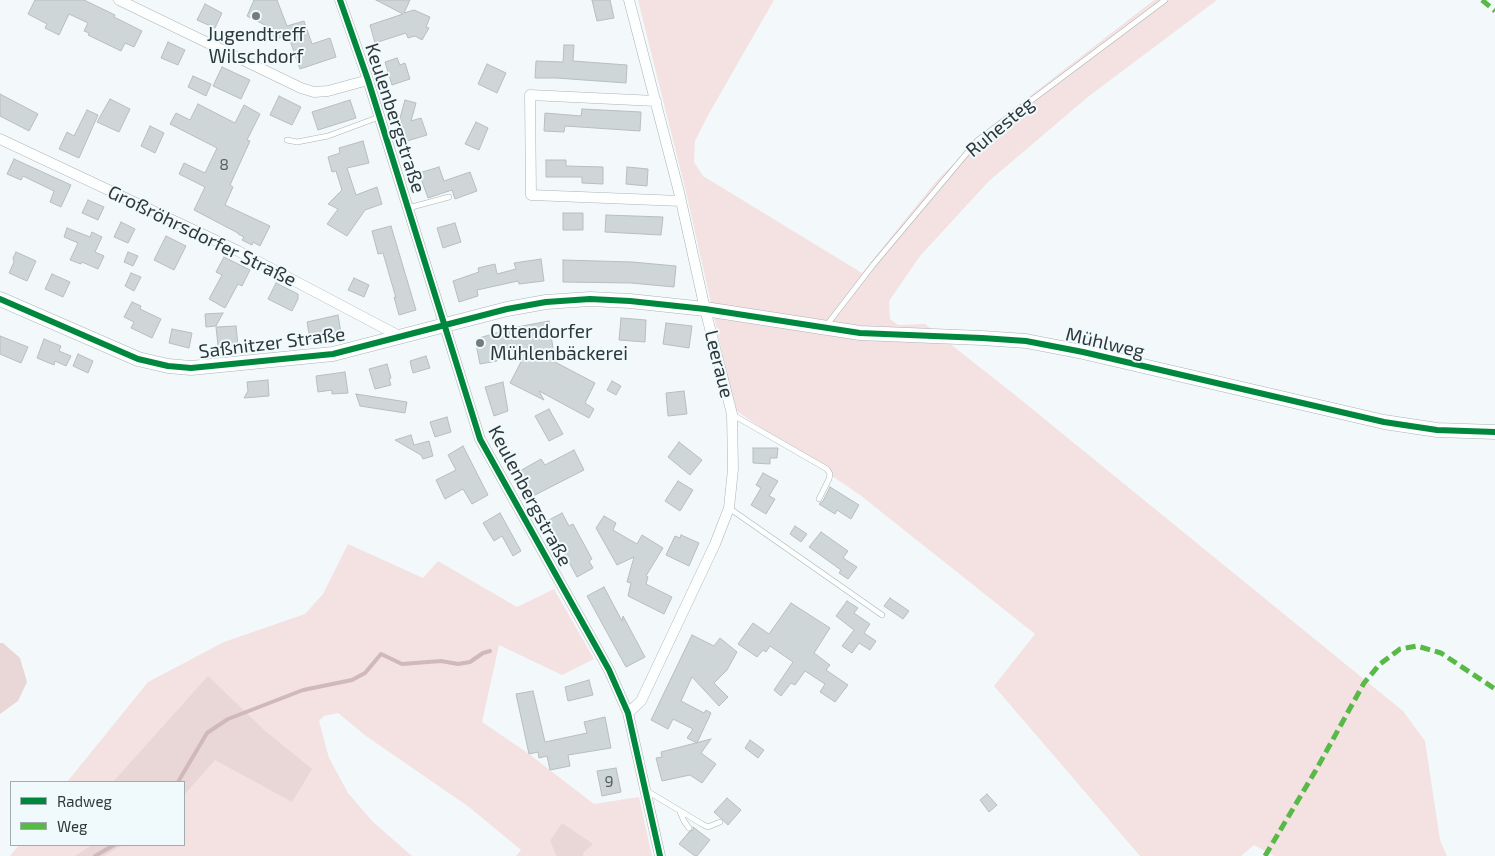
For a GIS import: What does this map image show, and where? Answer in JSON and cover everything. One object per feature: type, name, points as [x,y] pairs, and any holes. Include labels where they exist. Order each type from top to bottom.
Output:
[{"type":"street","points":[[119,0],[301,88],[314,92],[328,91],[368,80]]},
{"type":"street","name":"Keulenbergstraße","points":[[340,0],[380,117],[480,439],[608,670],[628,714],[660,856]]},
{"type":"street","name":"Leeraue","points":[[628,714],[641,701],[715,544],[729,508],[733,469],[732,414],[705,309],[681,201],[629,0]]},
{"type":"street","points":[[656,102],[530,95],[531,195],[681,201]]},
{"type":"street","name":"Großröhrsdorfer Straße","points":[[0,139],[238,251],[401,337]]},
{"type":"street","name":"Saßnitzer Straße","points":[[0,299],[138,359],[168,366],[191,368],[333,354],[507,309],[555,301],[590,299],[630,301],[705,309]]},
{"type":"street","name":"Mühlweg","points":[[705,309],[824,329],[860,333],[1026,341],[1083,352],[1384,422],[1437,430],[1495,432]]},
{"type":"lane","name":"Ruhesteg","points":[[824,329],[873,265],[977,141],[1165,0]]},
{"type":"lane","points":[[286,140],[298,142],[328,136],[380,117]]},
{"type":"lane","points":[[408,208],[449,197]]},
{"type":"lane","points":[[732,414],[827,469],[830,474],[829,479],[819,499]]},
{"type":"lane","points":[[729,508],[882,615]]},
{"type":"lane","points":[[646,791],[680,812],[708,826],[720,822]]},
{"type":"lane","points":[[680,812],[689,828]]},
{"type":"shaded area","points":[[638,0],[774,0],[695,141],[694,162],[703,176],[862,273],[938,179],[999,120],[1154,0],[1217,0],[1089,96],[989,181],[920,256],[889,301],[890,319],[898,325],[925,324],[1403,711],[1425,741],[1440,840],[1447,856],[1274,856],[1254,845],[1241,856],[1140,856],[994,686],[1035,634],[860,495],[735,410],[686,192]]},
{"type":"shaded area","points":[[348,544],[423,578],[438,561],[517,607],[554,589],[594,659],[562,675],[499,645],[482,722],[529,754],[594,804],[639,797],[652,856],[584,856],[593,843],[550,841],[556,856],[516,856],[521,850],[469,807],[366,736],[338,713],[324,716],[319,721],[329,758],[348,793],[373,822],[412,856],[10,856],[18,846],[185,846],[185,781],[68,781],[148,682],[224,642],[305,614],[323,594]]},
{"type":"shaded area","points":[[0,643],[3,643],[20,658],[27,682],[18,701],[0,714]]},
{"type":"shaded area","points":[[208,676],[263,729],[312,769],[292,802],[215,760],[185,794],[185,781],[114,781]]},
{"type":"shaded area","points":[[562,823],[593,844],[583,854],[584,856],[556,856],[550,841]]},
{"type":"shaded area","points":[[90,846],[120,846],[104,856],[75,856]]},
{"type":"building","points":[[35,0],[84,0],[142,31],[134,47],[125,43],[121,51],[88,35],[89,33],[84,31],[88,23],[69,14],[59,35],[45,28],[47,24],[28,14]]},
{"type":"building","points":[[254,0],[277,0],[287,26],[304,21],[312,44],[330,38],[336,57],[300,69],[288,35],[274,40],[271,28],[247,16]]},
{"type":"building","points":[[376,0],[410,0],[404,13],[414,10],[430,17],[426,27],[429,28],[422,40],[415,36],[408,38],[406,33],[375,43],[370,25],[403,14]]},
{"type":"building","points":[[592,0],[610,0],[614,18],[597,21]]},
{"type":"building","points":[[205,4],[222,13],[215,28],[197,20]]},
{"type":"building","points":[[168,42],[185,50],[178,65],[161,58]]},
{"type":"building","points":[[564,45],[574,45],[573,61],[627,65],[626,83],[535,78],[536,61],[563,62]]},
{"type":"building","points":[[397,58],[400,65],[405,63],[410,79],[392,85],[385,62]]},
{"type":"building","points":[[487,64],[506,73],[497,93],[478,84]]},
{"type":"building","points":[[222,67],[250,80],[241,99],[213,86]]},
{"type":"building","points":[[193,76],[211,84],[206,96],[188,87]]},
{"type":"building","points":[[0,94],[38,114],[29,131],[0,116]]},
{"type":"building","points":[[279,96],[301,107],[292,125],[270,115]]},
{"type":"building","points":[[110,99],[130,109],[119,132],[97,122]]},
{"type":"building","points":[[350,100],[356,118],[318,130],[312,112]]},
{"type":"building","points":[[405,100],[416,103],[411,121],[421,118],[427,135],[407,141],[400,118]]},
{"type":"building","points":[[198,104],[235,123],[244,105],[260,114],[247,140],[250,141],[230,185],[233,187],[225,205],[270,226],[260,246],[253,242],[252,245],[242,240],[244,237],[238,233],[194,210],[205,187],[179,174],[184,163],[205,173],[217,148],[170,124],[176,113],[190,120]]},
{"type":"building","points":[[582,109],[641,112],[640,131],[565,126],[564,132],[544,131],[545,113],[581,116]]},
{"type":"building","points":[[87,110],[98,115],[79,158],[59,149],[67,132],[74,136]]},
{"type":"building","points":[[476,122],[488,128],[479,150],[465,144]]},
{"type":"building","points":[[150,126],[164,133],[155,153],[141,146]]},
{"type":"building","points":[[363,141],[369,163],[347,168],[356,195],[377,187],[382,204],[365,210],[347,236],[327,224],[338,209],[328,204],[342,190],[336,171],[332,172],[328,157],[340,153],[339,148]]},
{"type":"building","points":[[14,159],[71,185],[61,207],[50,202],[54,191],[23,176],[21,180],[7,174]]},
{"type":"building","points":[[546,160],[566,160],[566,166],[603,167],[603,184],[582,183],[582,177],[546,177]]},
{"type":"building","points":[[439,167],[444,181],[470,172],[477,191],[455,199],[452,190],[428,198],[419,173]]},
{"type":"building","points":[[627,167],[648,169],[647,186],[626,184]]},
{"type":"building","points":[[88,200],[104,207],[98,220],[82,213]]},
{"type":"building","points":[[563,213],[583,213],[583,230],[563,230]]},
{"type":"building","points":[[606,215],[663,217],[661,235],[605,232]]},
{"type":"building","points":[[121,222],[135,229],[128,243],[114,237]]},
{"type":"building","points":[[455,223],[461,242],[443,248],[437,228]]},
{"type":"building","points":[[391,226],[416,310],[399,315],[383,253],[378,254],[372,231]]},
{"type":"building","points":[[67,228],[90,237],[92,232],[102,237],[95,252],[104,256],[98,269],[82,262],[81,264],[70,260],[78,243],[64,237]]},
{"type":"building","points":[[166,236],[186,246],[174,270],[154,260]]},
{"type":"building","points":[[16,252],[36,261],[27,281],[9,273]]},
{"type":"building","points":[[128,252],[138,256],[133,266],[124,262]]},
{"type":"building","points":[[224,257],[250,270],[242,286],[238,284],[225,308],[209,299],[222,275],[216,272]]},
{"type":"building","points":[[541,259],[544,281],[519,284],[518,281],[477,290],[478,296],[459,302],[453,281],[479,272],[478,268],[495,264],[497,274],[516,269],[514,263]]},
{"type":"building","points":[[563,260],[632,262],[676,266],[674,287],[631,283],[563,282]]},
{"type":"building","points":[[131,273],[141,277],[134,291],[125,286]]},
{"type":"building","points":[[52,274],[70,282],[63,297],[45,289]]},
{"type":"building","points":[[354,278],[369,285],[364,297],[348,290]]},
{"type":"building","points":[[276,283],[298,294],[298,299],[292,311],[268,299]]},
{"type":"building","points":[[132,302],[141,306],[140,309],[161,319],[152,338],[131,328],[134,322],[124,317]]},
{"type":"building","points":[[223,313],[216,326],[206,327],[205,314]]},
{"type":"building","points":[[338,315],[341,333],[310,339],[307,322]]},
{"type":"building","points":[[621,318],[646,320],[645,342],[619,340]]},
{"type":"building","points":[[549,321],[555,362],[595,383],[585,403],[594,409],[589,418],[539,391],[544,400],[510,383],[524,356],[510,349],[496,353],[497,361],[480,364],[476,344],[479,338],[517,327]]},
{"type":"building","points":[[666,323],[692,326],[689,348],[663,344]]},
{"type":"building","points":[[236,326],[238,345],[218,346],[216,327]]},
{"type":"building","points":[[172,329],[192,333],[189,348],[169,343]]},
{"type":"building","points":[[0,336],[28,347],[21,363],[0,354]]},
{"type":"building","points":[[44,339],[61,346],[59,351],[71,356],[66,366],[55,361],[54,365],[37,358]]},
{"type":"building","points":[[78,354],[93,361],[88,373],[73,366]]},
{"type":"building","points":[[426,356],[430,368],[413,373],[410,361]]},
{"type":"building","points":[[387,364],[391,385],[375,389],[369,369]]},
{"type":"building","points":[[345,372],[348,393],[332,394],[332,390],[318,392],[316,376]]},
{"type":"building","points":[[268,380],[269,396],[244,398],[248,391],[247,382]]},
{"type":"building","points":[[612,381],[621,386],[616,395],[607,390]]},
{"type":"building","points":[[503,382],[508,411],[494,416],[485,387]]},
{"type":"building","points":[[684,391],[687,414],[668,416],[666,393]]},
{"type":"building","points":[[356,394],[407,402],[405,413],[360,406]]},
{"type":"building","points":[[549,409],[563,434],[549,441],[535,416]]},
{"type":"building","points":[[447,417],[451,432],[435,437],[430,422]]},
{"type":"building","points":[[411,435],[414,445],[429,441],[433,456],[423,459],[421,455],[395,440]]},
{"type":"building","points":[[679,442],[702,460],[690,475],[668,457]]},
{"type":"building","points":[[463,446],[488,495],[472,504],[463,489],[445,499],[436,480],[456,470],[448,455]]},
{"type":"building","points":[[753,448],[778,448],[777,458],[770,458],[770,464],[753,463]]},
{"type":"building","points":[[574,450],[584,470],[533,496],[520,471],[541,459],[545,465]]},
{"type":"building","points":[[763,473],[778,481],[769,496],[775,499],[766,514],[751,505],[761,488],[756,485]]},
{"type":"building","points":[[678,481],[693,490],[680,511],[665,501]]},
{"type":"building","points":[[830,487],[859,505],[851,519],[837,510],[835,514],[819,504],[823,501]]},
{"type":"building","points":[[500,513],[521,551],[513,556],[502,536],[494,541],[483,523]]},
{"type":"building","points":[[562,513],[569,526],[573,524],[592,559],[589,561],[593,568],[577,577],[547,521]]},
{"type":"building","points":[[604,516],[616,523],[613,530],[637,544],[642,535],[663,548],[646,576],[648,577],[646,584],[672,597],[664,614],[628,596],[631,583],[627,582],[634,557],[617,565],[596,528]]},
{"type":"building","points":[[795,526],[807,534],[801,542],[790,534]]},
{"type":"building","points":[[821,532],[848,551],[843,558],[857,567],[848,579],[839,573],[841,570],[809,547]]},
{"type":"building","points":[[681,535],[699,543],[689,566],[666,555],[675,536],[680,538]]},
{"type":"building","points":[[604,587],[622,621],[623,616],[645,657],[626,667],[587,596]]},
{"type":"building","points":[[890,598],[909,611],[903,619],[884,606]]},
{"type":"building","points":[[847,601],[858,608],[854,613],[870,624],[864,633],[876,641],[870,650],[859,643],[852,653],[842,646],[854,630],[836,616]]},
{"type":"building","points":[[791,603],[830,628],[814,653],[830,665],[826,670],[848,685],[835,702],[820,692],[825,684],[805,671],[795,685],[791,683],[781,696],[774,690],[793,662],[770,646],[766,652],[763,650],[757,657],[738,644],[753,623],[769,634]]},
{"type":"building","points":[[692,635],[714,646],[720,638],[737,652],[727,670],[714,683],[728,697],[719,706],[692,677],[681,701],[704,713],[706,710],[711,713],[697,743],[687,738],[693,729],[673,719],[668,729],[651,720]]},
{"type":"building","points":[[589,680],[593,695],[568,701],[565,687]]},
{"type":"building","points":[[533,691],[545,742],[587,733],[584,722],[605,717],[611,748],[568,755],[570,766],[550,770],[547,756],[539,758],[538,752],[529,754],[516,694]]},
{"type":"building","points":[[711,739],[701,753],[716,764],[702,783],[690,775],[662,781],[656,758],[662,757],[661,752]]},
{"type":"building","points":[[750,740],[764,750],[758,758],[745,748]]},
{"type":"building","points":[[616,768],[621,792],[602,796],[597,771]]},
{"type":"building","points":[[987,794],[997,805],[989,812],[980,800]]},
{"type":"building","points":[[727,798],[741,810],[728,825],[714,812]]},
{"type":"building","points":[[693,827],[710,840],[697,856],[679,844],[693,830]]},
{"type":"waterway","points":[[179,781],[207,733],[228,719],[303,690],[352,680],[365,673],[381,654],[402,664],[441,661],[458,664],[470,662],[483,653],[490,651]]},
{"type":"waterway","points":[[95,856],[112,846]]},
{"type":"marked path","points":[[1482,0],[1495,11]]},
{"type":"marked path","points":[[1265,856],[1316,770],[1364,683],[1380,664],[1400,649],[1417,646],[1441,653],[1495,689]]},
{"type":"cycle path","points":[[340,0],[368,80],[480,439],[609,670],[628,713],[660,856]]},
{"type":"cycle path","points":[[0,299],[138,359],[168,366],[191,368],[333,354],[507,309],[546,302],[590,299],[630,301],[705,309],[860,333],[1026,341],[1083,352],[1384,422],[1437,430],[1495,432]]},
{"type":"place","name":"Jugendtreff Wilschdorf","points":[[256,16]]},
{"type":"place","name":"Ottendorfer Mühlenbäckerei","points":[[480,343]]}]
